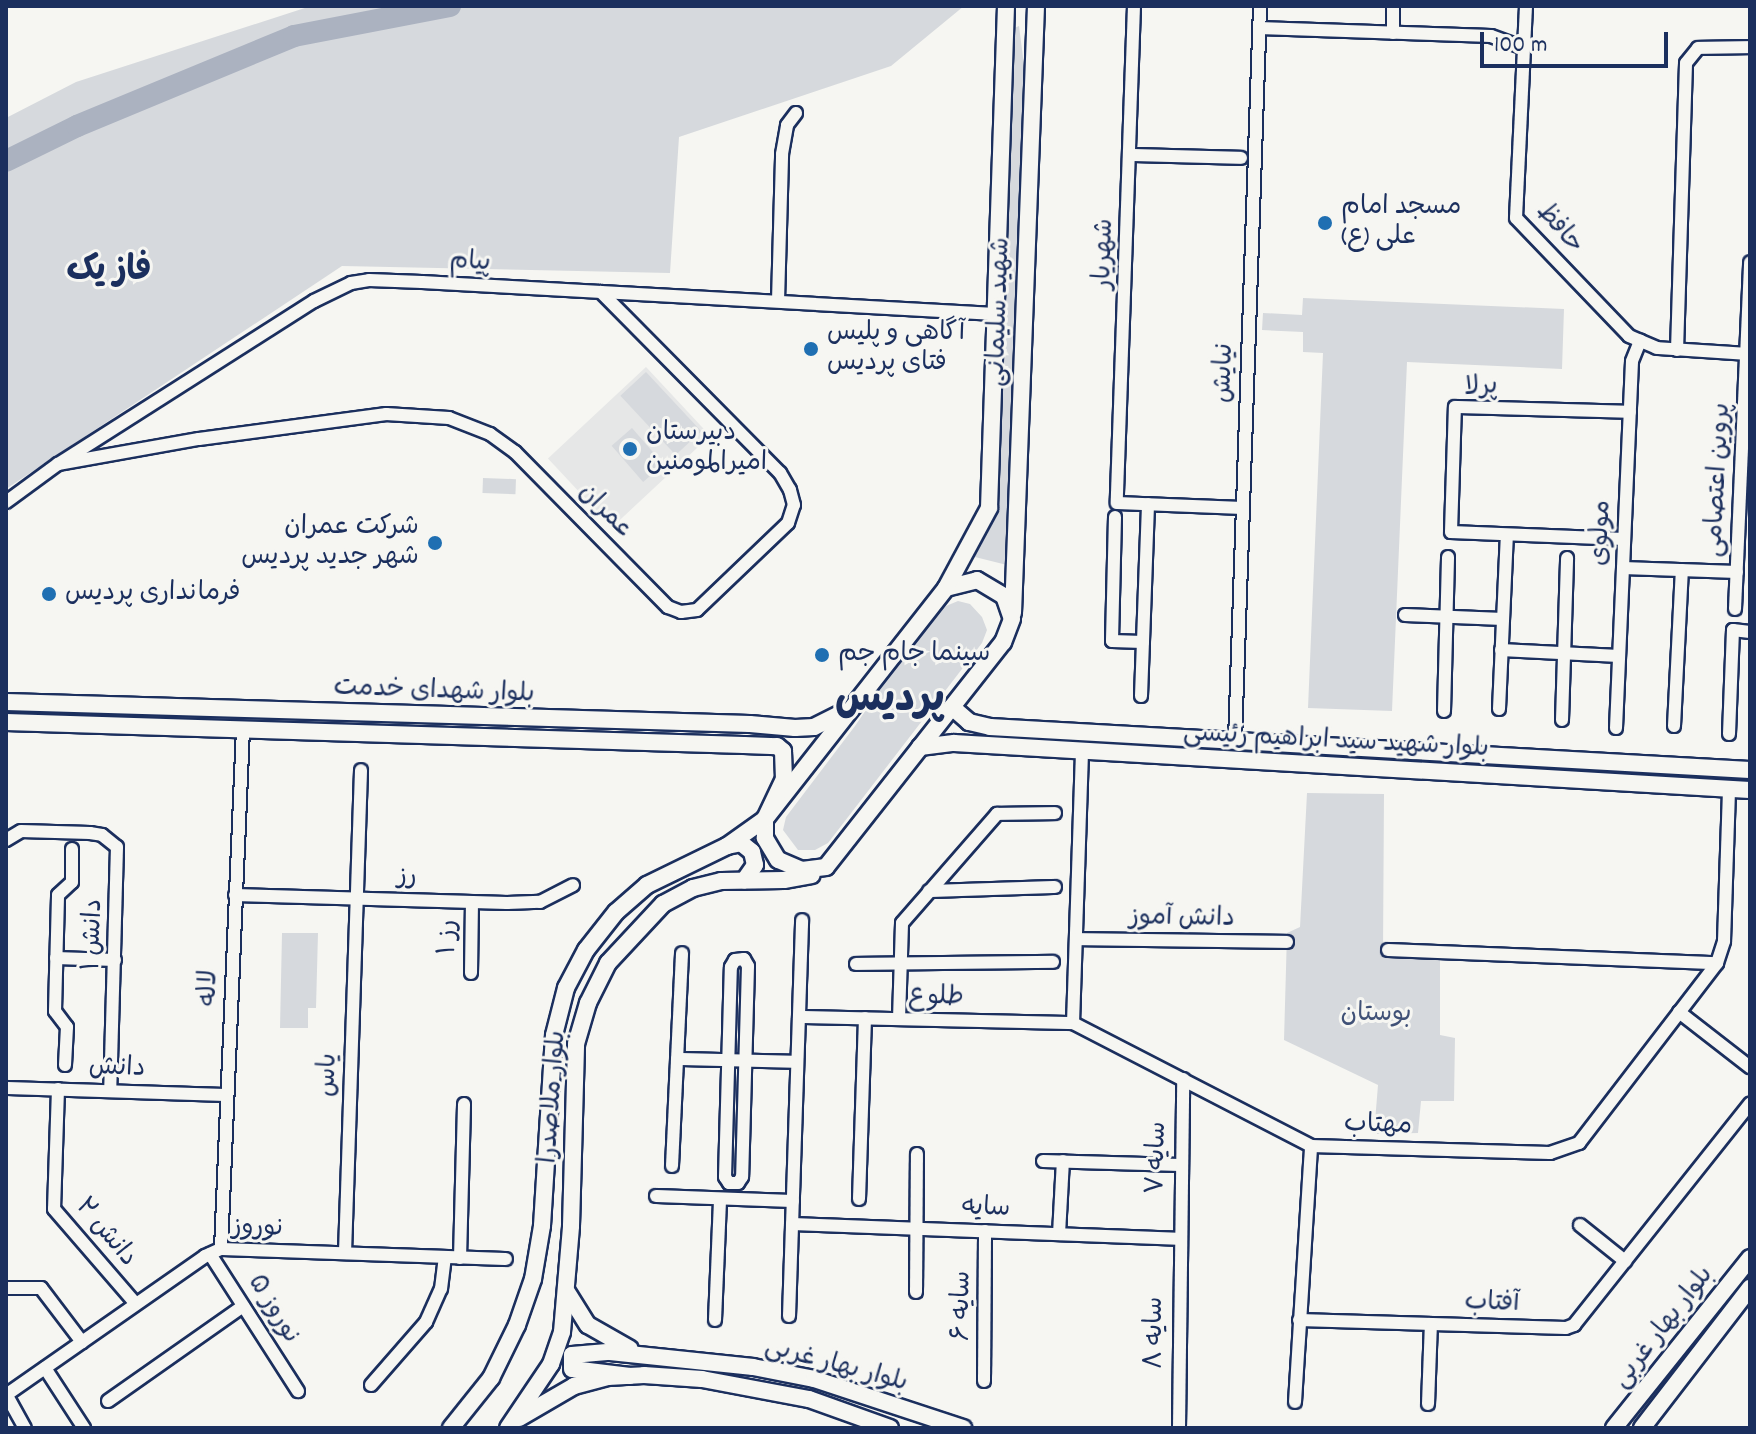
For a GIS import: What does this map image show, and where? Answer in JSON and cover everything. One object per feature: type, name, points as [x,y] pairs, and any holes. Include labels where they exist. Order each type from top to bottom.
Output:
[{"type":"main road","points":[[946,588],[977,580],[1004,596],[1012,619],[1003,642],[826,867],[802,870],[778,860],[765,838],[765,819],[946,588],[989,508],[1006,6],[1036,7]]},
{"type":"main road","name":"شهید سلیمانی","points":[[1012,619],[1036,7]]},
{"type":"main road","name":"بلوار شهدای خدمت","points":[[6,702],[750,724],[795,728],[829,721],[855,704]]},
{"type":"main road","name":"بلوار شهید سید ابراهیم رئیسی","points":[[952,707],[969,722],[990,727],[1750,770]]},
{"type":"main road","name":"بلوار شهدای خدمت","points":[[6,722],[777,746],[783,751],[786,765],[784,779],[765,819]]},
{"type":"main road","points":[[1234,760],[1235,741]]},
{"type":"main road","name":"بلوار شهید سید ابراهیم رئیسی","points":[[920,747],[954,743],[1750,790]]},
{"type":"main road","name":"بلوار ملاصدرا","points":[[451,1428],[491,1378],[517,1325],[533,1279],[542,1226],[554,1035],[566,988],[586,950],[616,912],[647,885],[727,846],[765,819]]},
{"type":"main road","points":[[727,846],[741,843],[752,852],[755,865],[744,881]]},
{"type":"main road","name":"بلوار ملاصدرا","points":[[511,1425],[551,1364],[562,1332],[567,1292],[576,1044],[588,1003],[608,963],[663,904],[693,888],[744,881],[807,878],[826,867]]},
{"type":"main road","name":"بلوار بهار غربی","points":[[1614,1428],[1750,1258]]},
{"type":"main road","name":"بلوار بهار غربی","points":[[1642,1428],[1750,1288]]},
{"type":"main road","points":[[567,1292],[588,1325],[610,1340],[646,1356]]},
{"type":"main road","name":"بلوار بهار غربی","points":[[890,1428],[809,1399],[751,1388],[572,1369],[572,1355],[596,1352],[753,1367],[814,1379],[963,1428]]},
{"type":"main road","points":[[511,1425],[574,1386],[637,1375]]},
{"type":"street","name":"شهریار","points":[[1134,6],[1117,503],[1148,504]]},
{"type":"street","name":"نیایش","points":[[1235,741],[1260,6]]},
{"type":"street","points":[[1393,6],[1393,33]]},
{"type":"street","name":"حافظ","points":[[1526,6],[1516,218],[1629,336],[1657,348],[1749,353]]},
{"type":"street","points":[[1259,28],[1491,36],[1524,48]]},
{"type":"street","points":[[1677,350],[1686,63],[1698,48],[1750,47]]},
{"type":"street","points":[[778,301],[782,154],[787,125],[796,113]]},
{"type":"street","points":[[1130,155],[1241,158]]},
{"type":"street","name":"پروین اعتصامی","points":[[1735,609],[1749,353],[1750,262]]},
{"type":"street","name":"پیام","points":[[6,502],[58,464],[314,301],[351,283],[382,280],[995,314]]},
{"type":"street","name":"عمران","points":[[58,464],[199,439],[386,414],[449,418],[490,434],[515,452],[668,607],[681,612],[697,610],[788,523],[794,505],[790,490],[780,473],[601,292]]},
{"type":"street","name":"مولوی","points":[[1616,728],[1632,361],[1640,341]]},
{"type":"street","name":"پرلا","points":[[1507,535],[1451,532],[1455,407],[1630,412]]},
{"type":"street","points":[[1141,696],[1148,504],[1243,508]]},
{"type":"street","points":[[1115,517],[1112,641],[1143,642]]},
{"type":"street","points":[[1499,709],[1507,535],[1624,539]]},
{"type":"street","points":[[1444,711],[1448,557]]},
{"type":"street","points":[[1562,720],[1567,558]]},
{"type":"street","points":[[1623,568],[1737,572]]},
{"type":"street","points":[[1674,726],[1682,570]]},
{"type":"street","points":[[1405,615],[1503,619]]},
{"type":"street","points":[[1729,734],[1733,630],[1750,632]]},
{"type":"street","points":[[1501,650],[1619,656]]},
{"type":"street","name":"لاله","points":[[216,1252],[227,1095],[243,729]]},
{"type":"street","points":[[1073,1023],[1082,752]]},
{"type":"street","name":"یاس","points":[[345,1253],[361,770]]},
{"type":"street","name":"مهتاب","points":[[1073,1023],[1311,1146],[1550,1153],[1579,1143],[1717,963],[1724,941],[1729,789]]},
{"type":"street","points":[[899,1019],[902,923],[997,814],[1055,813]]},
{"type":"street","name":"دانش ۱","points":[[6,840],[21,831],[56,832],[102,835],[117,847],[110,1091]]},
{"type":"street","points":[[65,1065],[67,1027],[55,1011],[58,895],[72,882],[72,849]]},
{"type":"street","name":"رز","points":[[235,895],[540,902],[573,885]]},
{"type":"street","points":[[929,891],[1055,887]]},
{"type":"street","name":"رز ۱","points":[[471,973],[472,902]]},
{"type":"street","points":[[789,1316],[802,920]]},
{"type":"street","name":"دانش آموز","points":[[1076,939],[1287,942]]},
{"type":"street","points":[[1388,950],[1717,963]]},
{"type":"street","points":[[672,1166],[682,953]]},
{"type":"street","points":[[56,958],[115,960]]},
{"type":"street","points":[[744,959],[748,966],[745,1061],[742,1177],[738,1183],[729,1183],[725,1177],[731,967],[735,960],[744,959]]},
{"type":"street","points":[[856,964],[1053,962]]},
{"type":"street","points":[[1679,1012],[1750,1067]]},
{"type":"street","name":"طلوع","points":[[799,1017],[1073,1023]]},
{"type":"street","points":[[859,1199],[865,1018]]},
{"type":"street","points":[[677,1059],[797,1062]]},
{"type":"street","name":"سایه ۷","points":[[1178,1239],[1183,1079]]},
{"type":"street","name":"دانش","points":[[6,1088],[227,1095]]},
{"type":"street","name":"دانش ۲","points":[[58,1089],[54,1209],[136,1304]]},
{"type":"street","points":[[460,1258],[464,1104]]},
{"type":"street","name":"آفتاب","points":[[1299,1320],[1566,1328],[1574,1325],[1750,1104]]},
{"type":"street","points":[[1295,1402],[1311,1146]]},
{"type":"street","points":[[916,1292],[917,1154]]},
{"type":"street","points":[[1043,1161],[1180,1165]]},
{"type":"street","points":[[1059,1234],[1063,1161]]},
{"type":"street","points":[[656,1196],[793,1201]]},
{"type":"street","points":[[715,1320],[720,1199]]},
{"type":"street","name":"سایه","points":[[792,1224],[1178,1239]]},
{"type":"street","points":[[1580,1225],[1625,1261]]},
{"type":"street","name":"سایه ۶","points":[[984,1381],[985,1231]]},
{"type":"street","name":"سایه ۸","points":[[1178,1239],[1179,1428]]},
{"type":"street","name":"نوروز","points":[[6,1394],[216,1252],[506,1259]]},
{"type":"street","name":"نوروز ۵","points":[[216,1252],[243,1306],[298,1391]]},
{"type":"street","points":[[371,1385],[426,1322],[441,1289],[445,1257]]},
{"type":"street","points":[[6,1288],[41,1288],[82,1342]]},
{"type":"street","points":[[108,1401],[243,1306]]},
{"type":"street","points":[[1428,1404],[1431,1324]]},
{"type":"street","points":[[45,1368],[84,1428]]},
{"type":"street","points":[[6,1394],[25,1428]]},
{"type":"street","points":[[860,1415],[872,1428]]},
{"type":"shaded area","name":"دبیرستان امیرالمومنین","points":[[646,367],[710,436],[612,527],[548,458]]},
{"type":"green space","points":[[311,6],[964,6],[891,66],[679,137],[670,273],[342,266],[6,489],[6,118],[76,82]]},
{"type":"green space","points":[[1019,26],[1024,65],[1007,565],[971,556],[996,509],[1014,28]]},
{"type":"green space","points":[[1303,298],[1564,309],[1562,369],[1407,362],[1392,711],[1308,708],[1323,353],[1303,352],[1303,332],[1262,330],[1263,313],[1302,315]]},
{"type":"green space","points":[[646,372],[701,431],[676,455],[620,396]]},
{"type":"green space","points":[[632,428],[663,464],[643,482],[612,446]]},
{"type":"green space","points":[[483,478],[516,479],[515,494],[482,493]]},
{"type":"green space","points":[[958,601],[970,604],[982,617],[987,630],[982,643],[828,843],[815,850],[798,850],[783,830],[786,817],[855,726],[923,627],[946,606]]},
{"type":"green space","name":"بوستان","points":[[1307,793],[1384,794],[1383,952],[1440,958],[1440,1035],[1455,1038],[1454,1101],[1421,1101],[1418,1133],[1374,1134],[1378,1085],[1284,1040],[1287,933],[1300,927]]},
{"type":"green space","points":[[282,933],[318,933],[316,1008],[308,1008],[308,1028],[280,1028]]},
{"type":"waterway","points":[[6,161],[77,126],[294,36],[450,6]]},
{"type":"place","name":"مسجد امام علی (ع)","points":[[1325,223]]},
{"type":"place","name":"آگاهی و پلیس فتای پردیس","points":[[811,349]]},
{"type":"place","name":"دبیرستان امیرالمومنین","points":[[630,449]]},
{"type":"place","name":"شرکت عمران شهر جدید پردیس","points":[[435,543]]},
{"type":"place","name":"فرمانداری پردیس","points":[[49,594]]},
{"type":"place","name":"سینما جام جم","points":[[822,655]]},
{"type":"district","name":"فاز یک","points":[[109,273]]},
{"type":"district","name":"پردیس","points":[[890,702]]}]
